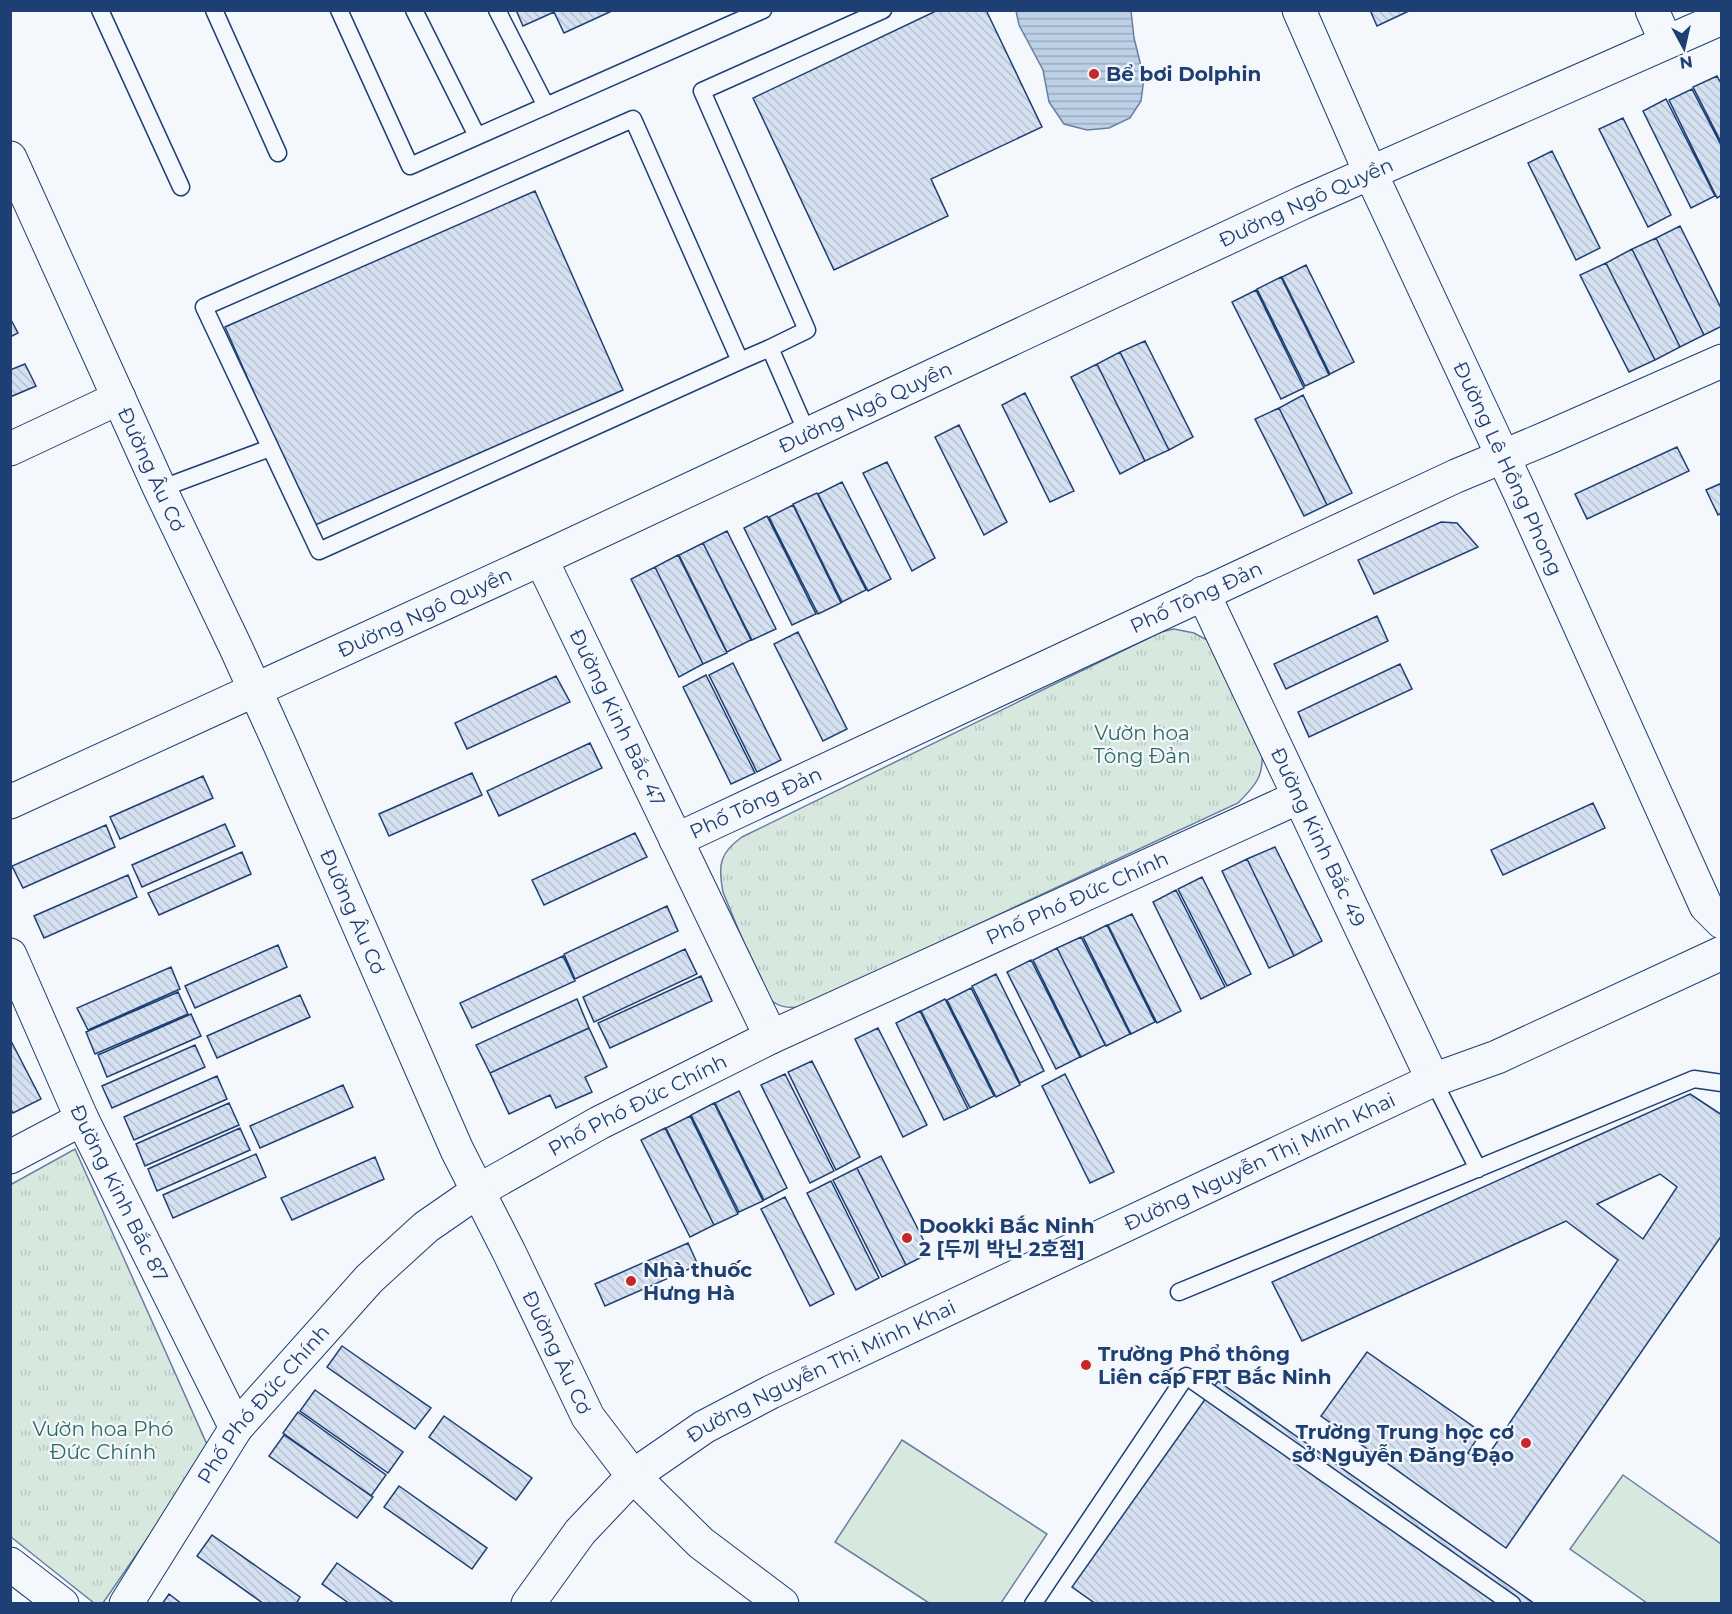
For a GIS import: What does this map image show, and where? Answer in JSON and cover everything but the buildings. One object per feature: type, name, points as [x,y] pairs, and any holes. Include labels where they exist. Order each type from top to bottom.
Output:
[{"type":"street","name":"Đường Lê Hồng Phong","points":[[1299,10],[1370,172],[1503,456],[1706,906],[1722,922]]},
{"type":"street","points":[[1652,10],[1666,42]]},
{"type":"street","name":"Đường Ngô Quyền","points":[[10,802],[192,717],[541,560],[1370,172],[1722,18]]},
{"type":"street","name":"Đường Âu Cơ","points":[[10,158],[160,489],[280,745],[457,1150],[588,1417],[633,1476],[701,1543],[782,1604]]},
{"type":"street","name":"Phố Tông Đản","points":[[676,840],[1456,476],[1722,361]]},
{"type":"street","points":[[10,449],[119,398]]},
{"type":"street","name":"Đường Kinh Bắc 47","points":[[541,560],[771,1037]]},
{"type":"street","name":"Đường Kinh Bắc 49","points":[[1203,593],[1433,1080]]},
{"type":"street","name":"Phố Phó Đức Chính","points":[[126,1604],[236,1428],[369,1280],[426,1227],[478,1191],[599,1123],[771,1037],[1299,797]]},
{"type":"street","name":"Đường Nguyễn Thị Minh Khai","points":[[528,1604],[580,1532],[633,1476],[704,1427],[771,1392],[1433,1080],[1497,1057],[1722,953]]},
{"type":"street","name":"Đường Kinh Bắc 87","points":[[10,956],[82,1119],[236,1428]]},
{"type":"street","points":[[10,1157],[82,1119]]},
{"type":"street","points":[[10,1564],[62,1604]]},
{"type":"lane","points":[[100,10],[181,187]]},
{"type":"lane","points":[[214,10],[278,153]]},
{"type":"lane","points":[[339,10],[410,166],[757,12]]},
{"type":"lane","points":[[414,10],[477,136]]},
{"type":"lane","points":[[497,10],[546,106]]},
{"type":"lane","points":[[740,362],[633,119],[204,307],[319,551],[740,362],[807,330],[702,91],[883,10]]},
{"type":"lane","points":[[770,348],[808,435]]},
{"type":"lane","points":[[160,489],[270,448]]},
{"type":"lane","points":[[1179,1292],[1694,1079],[1722,1083]]},
{"type":"lane","points":[[1433,1080],[1478,1169]]},
{"type":"lane","points":[[1033,1604],[1186,1377],[1512,1604]]},
{"type":"green space","name":"Vườn hoa Tông Đản","points":[[1174,629],[1194,633],[1211,642],[1262,750],[1262,767],[1258,780],[1238,803],[800,1007],[782,1006],[766,997],[723,892],[722,861],[734,843],[742,837],[1161,632]]},
{"type":"green space","name":"Vườn hoa Phó Đức Chính","points":[[75,1149],[209,1449],[103,1603],[94,1603],[11,1537],[10,1185]]},
{"type":"green space","points":[[902,1440],[1047,1534],[1001,1603],[929,1603],[835,1542]]},
{"type":"green space","points":[[1623,1475],[1721,1544],[1721,1603],[1647,1603],[1570,1549]]},
{"type":"water","name":"Bể bơi Dolphin","points":[[1016,11],[1131,11],[1134,38],[1144,78],[1141,101],[1130,118],[1109,128],[1087,130],[1064,124],[1049,102],[1043,70],[1019,25]]},
{"type":"place","name":"Bể bơi Dolphin","points":[[1094,74]]},
{"type":"place","name":"Dookki Bắc Ninh 2 [두끼 박닌 2호점]","points":[[907,1238]]},
{"type":"place","name":"Nhà thuốc Hưng Hà","points":[[631,1281]]},
{"type":"place","name":"Trường Phổ thông Liên cấp FPT Bắc Ninh","points":[[1086,1365]]},
{"type":"place","name":"Trường Trung học cơ sở Nguyễn Đăng Đạo","points":[[1526,1443]]}]
